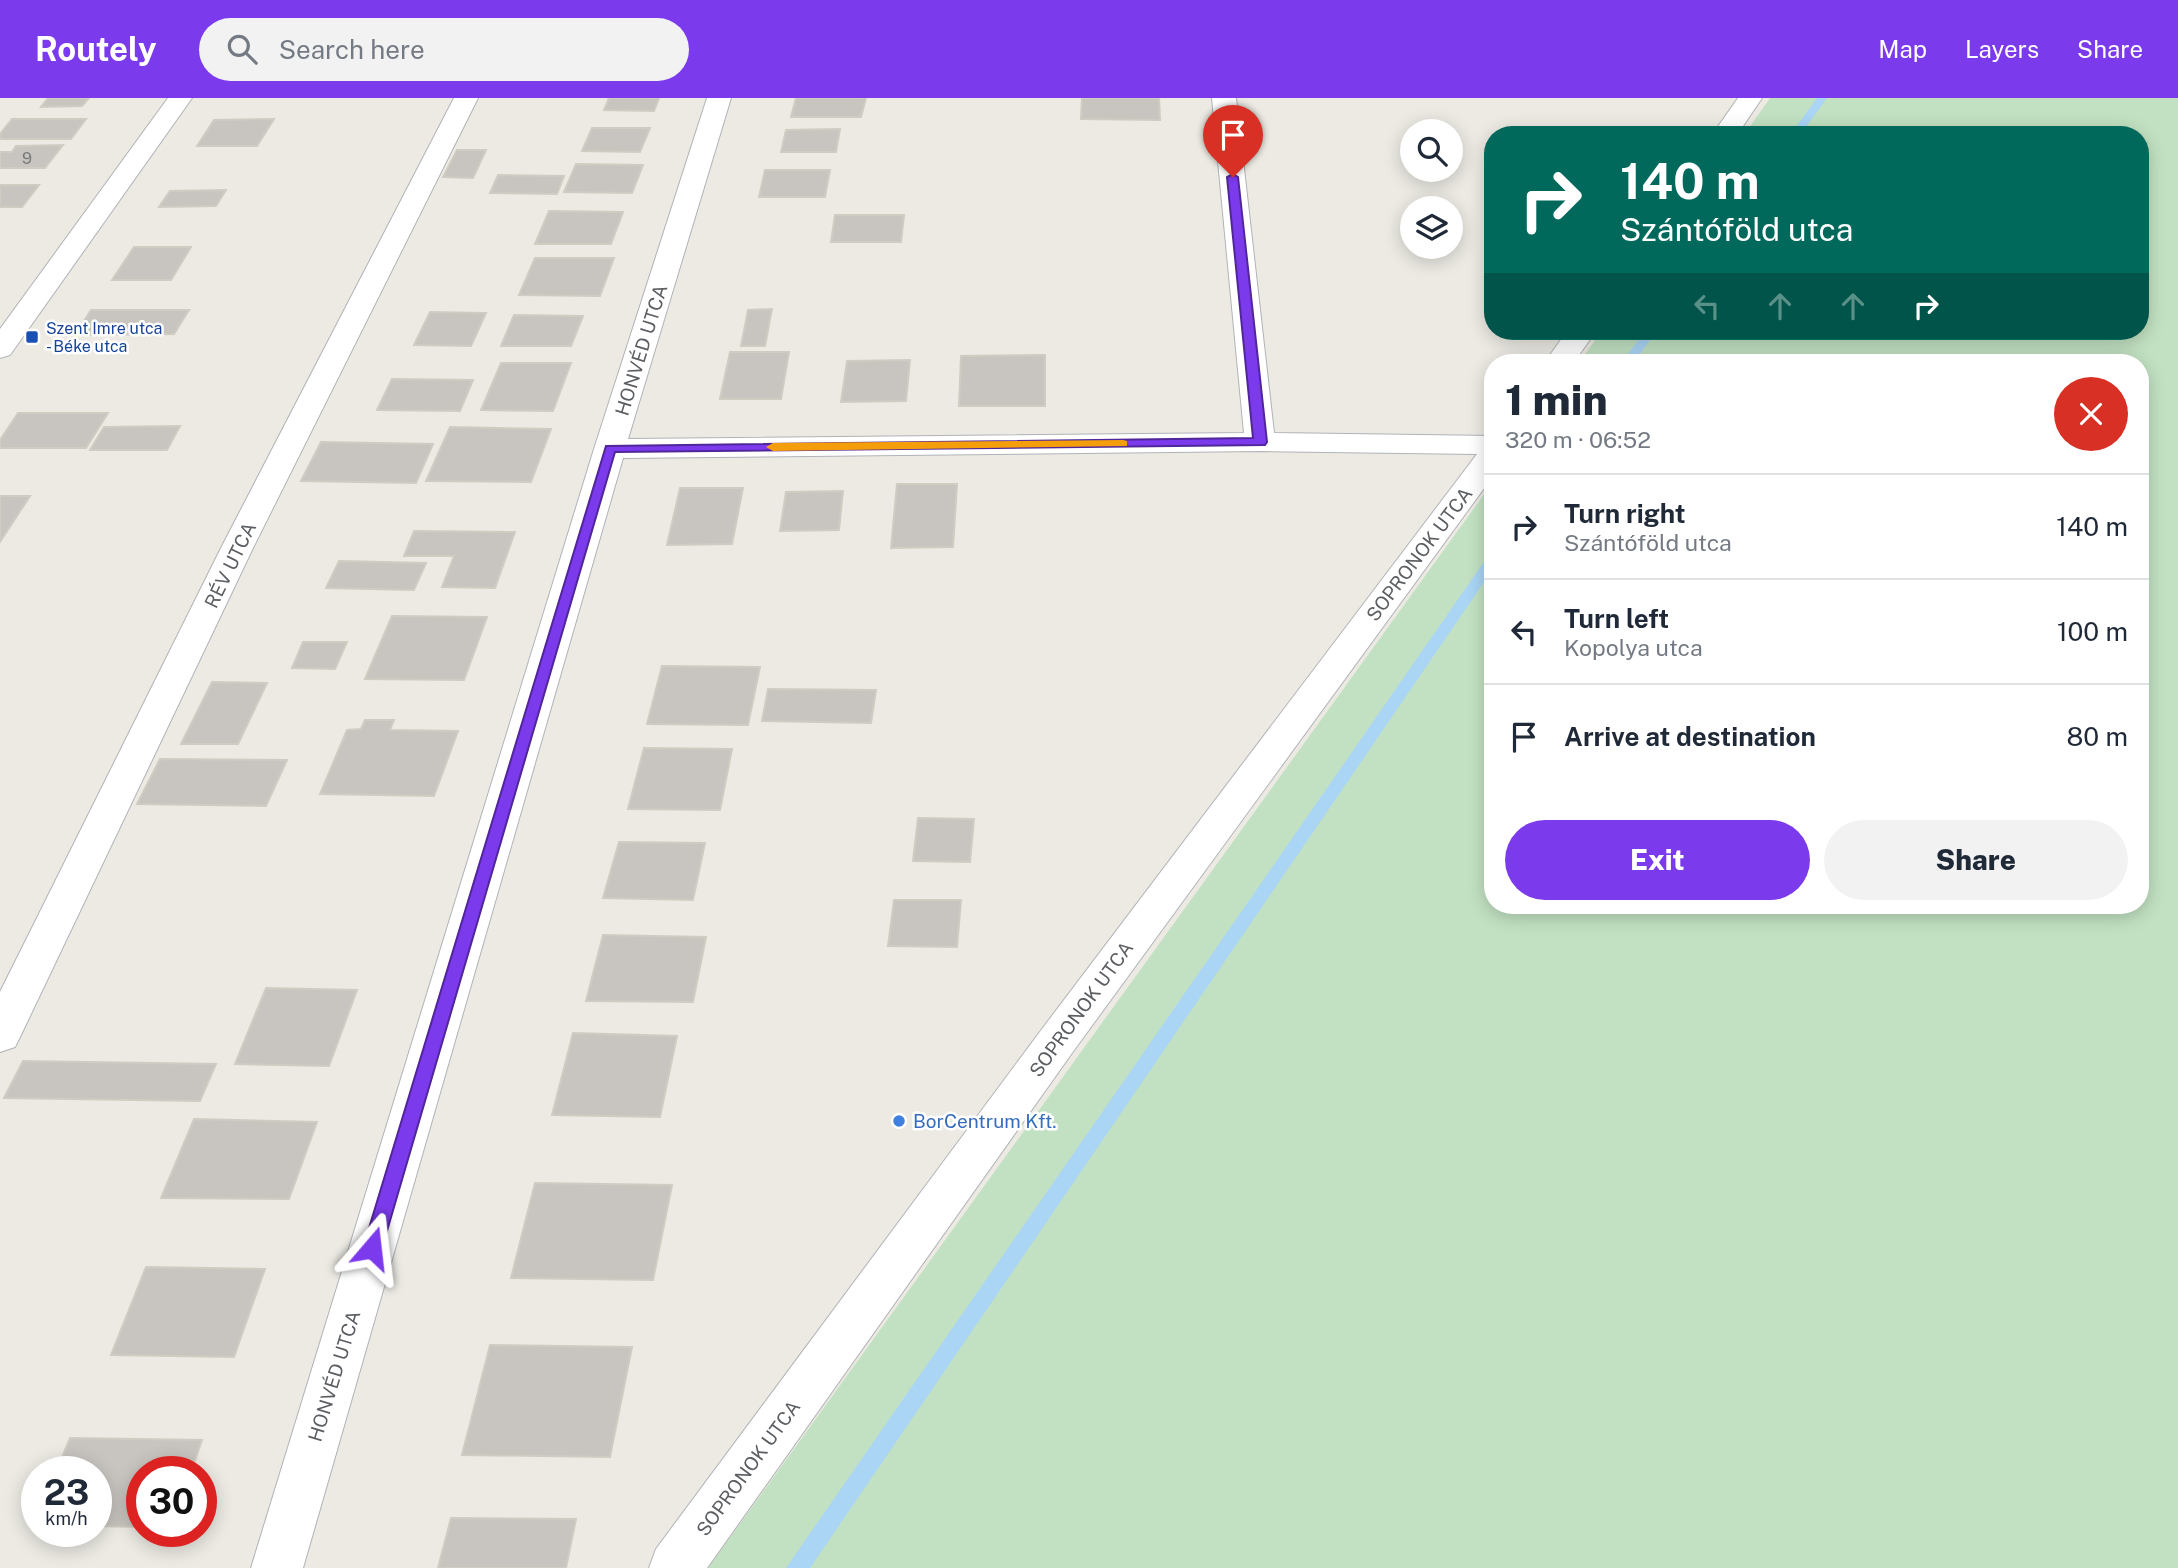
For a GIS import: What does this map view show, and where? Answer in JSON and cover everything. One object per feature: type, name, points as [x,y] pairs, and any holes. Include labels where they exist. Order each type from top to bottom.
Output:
[{"type":"street","points":[[0,349],[180,98]]},
{"type":"street","name":"RÉV UTCA","points":[[0,1035],[237,548],[466,98]]},
{"type":"street","name":"HONVÉD UTCA","points":[[277,1568],[610,449],[719,98]]},
{"type":"street","points":[[1224,98],[1260,442]]},
{"type":"street","points":[[1731,126],[1751,98]]},
{"type":"street","points":[[610,449],[1260,442],[1484,445]]},
{"type":"street","name":"SOPRONOK UTCA","points":[[675,1568],[1065,1030],[1484,466]]},
{"type":"green space","points":[[1770,98],[2178,98],[2178,1568],[708,1568],[1484,494],[1484,914],[2149,914],[2149,354],[1585,354],[1595,340],[2149,340],[2149,126],[1750,126]]},
{"type":"building","points":[[48,98],[89,98],[82,106],[41,107]]},
{"type":"building","points":[[609,98],[659,98],[654,111],[604,110]]},
{"type":"building","points":[[796,98],[866,98],[861,117],[791,117]]},
{"type":"building","points":[[1082,98],[1159,98],[1160,120],[1081,119]]},
{"type":"building","points":[[12,119],[86,119],[71,139],[0,139],[0,134]]},
{"type":"building","points":[[274,119],[257,146],[197,146],[214,120]]},
{"type":"building","points":[[592,128],[650,128],[640,152],[582,151]]},
{"type":"building","points":[[840,129],[836,152],[781,152],[786,130]]},
{"type":"building","points":[[63,145],[45,168],[0,168],[0,152],[12,152],[16,146]]},
{"type":"building","points":[[457,150],[486,150],[473,178],[443,177]]},
{"type":"building","points":[[576,164],[643,165],[632,193],[564,192]]},
{"type":"building","points":[[765,170],[830,170],[825,197],[759,197]]},
{"type":"building","points":[[498,175],[564,176],[557,194],[490,193]]},
{"type":"building","points":[[0,185],[39,185],[22,207],[0,207]]},
{"type":"building","points":[[226,190],[216,206],[159,207],[170,191]]},
{"type":"building","points":[[549,211],[623,212],[611,244],[535,244]]},
{"type":"building","points":[[835,215],[904,215],[901,242],[831,242]]},
{"type":"building","points":[[134,247],[191,247],[171,280],[112,280]]},
{"type":"building","points":[[535,258],[614,258],[600,296],[519,295]]},
{"type":"building","points":[[772,309],[765,346],[741,346],[748,310]]},
{"type":"building","points":[[91,310],[189,310],[174,334],[75,335]]},
{"type":"building","points":[[430,312],[486,313],[471,346],[414,345]]},
{"type":"building","points":[[514,315],[583,316],[571,346],[501,346]]},
{"type":"building","points":[[730,352],[789,352],[781,399],[720,399]]},
{"type":"building","points":[[1045,355],[1045,406],[959,406],[961,356]]},
{"type":"building","points":[[910,360],[906,401],[841,402],[847,361]]},
{"type":"building","points":[[501,363],[571,363],[553,411],[481,410]]},
{"type":"building","points":[[392,379],[473,380],[460,411],[377,410]]},
{"type":"building","points":[[18,413],[108,413],[86,448],[0,448],[0,440]]},
{"type":"building","points":[[180,426],[167,450],[90,450],[104,427]]},
{"type":"building","points":[[450,427],[551,429],[531,482],[426,481]]},
{"type":"building","points":[[321,442],[433,444],[416,483],[301,481]]},
{"type":"building","points":[[897,484],[957,484],[953,547],[891,548]]},
{"type":"building","points":[[680,488],[743,488],[732,544],[667,545]]},
{"type":"building","points":[[843,491],[839,530],[780,531],[786,492]]},
{"type":"building","points":[[0,496],[30,496],[0,542]]},
{"type":"building","points":[[414,531],[515,532],[495,588],[442,587],[454,556],[404,556]]},
{"type":"building","points":[[339,561],[426,563],[414,590],[326,588]]},
{"type":"building","points":[[392,616],[487,617],[464,680],[365,679]]},
{"type":"building","points":[[303,642],[347,642],[335,669],[292,668]]},
{"type":"building","points":[[662,666],[760,667],[748,725],[647,724]]},
{"type":"building","points":[[212,682],[267,683],[238,744],[181,744]]},
{"type":"building","points":[[768,689],[876,690],[871,723],[762,721]]},
{"type":"building","points":[[365,720],[394,720],[390,730],[458,731],[434,796],[320,794],[347,730],[361,729]]},
{"type":"building","points":[[644,748],[732,749],[720,810],[628,809]]},
{"type":"building","points":[[160,759],[287,760],[266,806],[137,804]]},
{"type":"building","points":[[918,818],[974,819],[970,862],[913,861]]},
{"type":"building","points":[[619,842],[705,843],[693,900],[603,898]]},
{"type":"building","points":[[894,900],[961,900],[957,947],[888,946]]},
{"type":"building","points":[[603,935],[706,937],[693,1002],[586,1001]]},
{"type":"building","points":[[266,988],[357,990],[329,1066],[235,1064]]},
{"type":"building","points":[[573,1033],[677,1036],[660,1117],[552,1115]]},
{"type":"building","points":[[23,1061],[216,1064],[200,1101],[4,1098]]},
{"type":"building","points":[[194,1119],[317,1122],[289,1199],[161,1198]]},
{"type":"building","points":[[535,1183],[672,1185],[653,1280],[511,1278]]},
{"type":"building","points":[[146,1267],[265,1269],[234,1357],[111,1355]]},
{"type":"building","points":[[490,1345],[632,1347],[610,1457],[462,1455]]},
{"type":"building","points":[[70,1438],[202,1440],[196,1456],[126,1456],[126,1527],[112,1526],[112,1456],[63,1456]]},
{"type":"building","points":[[451,1518],[576,1519],[566,1568],[438,1568]]},
{"type":"waterway","points":[[1802,126],[1822,98]]},
{"type":"waterway","points":[[1634,354],[1644,340]]},
{"type":"waterway","points":[[797,1568],[1484,572]]},
{"type":"slow traffic","points":[[773,447],[1123,443]]},
{"type":"place","name":"Szent Imre utca - Béke utca","points":[[32,337]]},
{"type":"place","name":"BorCentrum Kft.","points":[[899,1121]]},
{"type":"route","points":[[372,1248],[610,449],[1260,442],[1233,177]]}]
